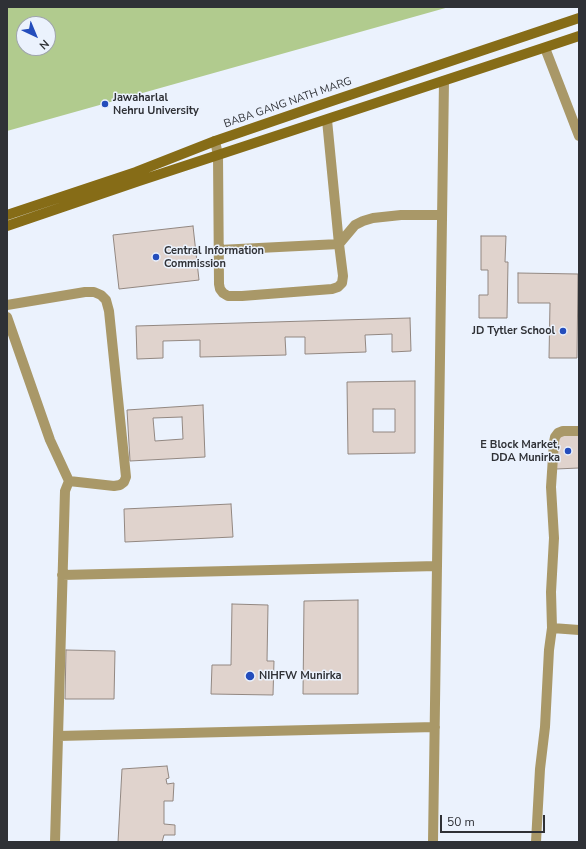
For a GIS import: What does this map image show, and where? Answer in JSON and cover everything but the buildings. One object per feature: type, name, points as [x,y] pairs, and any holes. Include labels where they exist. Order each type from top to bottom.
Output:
[{"type":"street","name":"BABA GANG NATH MARG","points":[[7,215],[136,172],[215,141],[579,18]]},
{"type":"street","points":[[7,226],[579,36]]},
{"type":"street","points":[[545,48],[579,136]]},
{"type":"street","points":[[433,842],[444,81]]},
{"type":"street","points":[[215,141],[218,155],[219,284],[223,293],[228,296],[242,296],[332,289],[338,287],[342,283],[343,276],[327,120]]},
{"type":"street","points":[[219,250],[339,244],[355,225],[373,218],[401,215],[442,215]]},
{"type":"street","points":[[7,305],[85,292],[101,294],[106,300],[109,311],[126,476],[124,482],[120,485],[114,486],[69,481]]},
{"type":"street","points":[[7,317],[50,440],[69,481],[65,492],[55,842]]},
{"type":"street","points":[[536,842],[540,769],[545,727],[549,650],[552,628],[551,592],[554,538],[551,486],[554,442],[558,433],[563,431],[579,431]]},
{"type":"street","points":[[62,575],[437,566]]},
{"type":"street","points":[[552,628],[579,630]]},
{"type":"street","points":[[58,736],[435,727]]},
{"type":"green space","name":"Jawaharlal Nehru University","points":[[7,7],[449,7],[7,131]]},
{"type":"place","name":"Jawaharlal Nehru University","points":[[105,104]]},
{"type":"place","name":"Central Information Commission","points":[[156,257]]},
{"type":"place","name":"JD Tytler School","points":[[563,331]]},
{"type":"place","name":"E Block Market, DDA Munirka","points":[[568,451]]},
{"type":"place","name":"NIHFW Munirka","points":[[250,676]]}]
